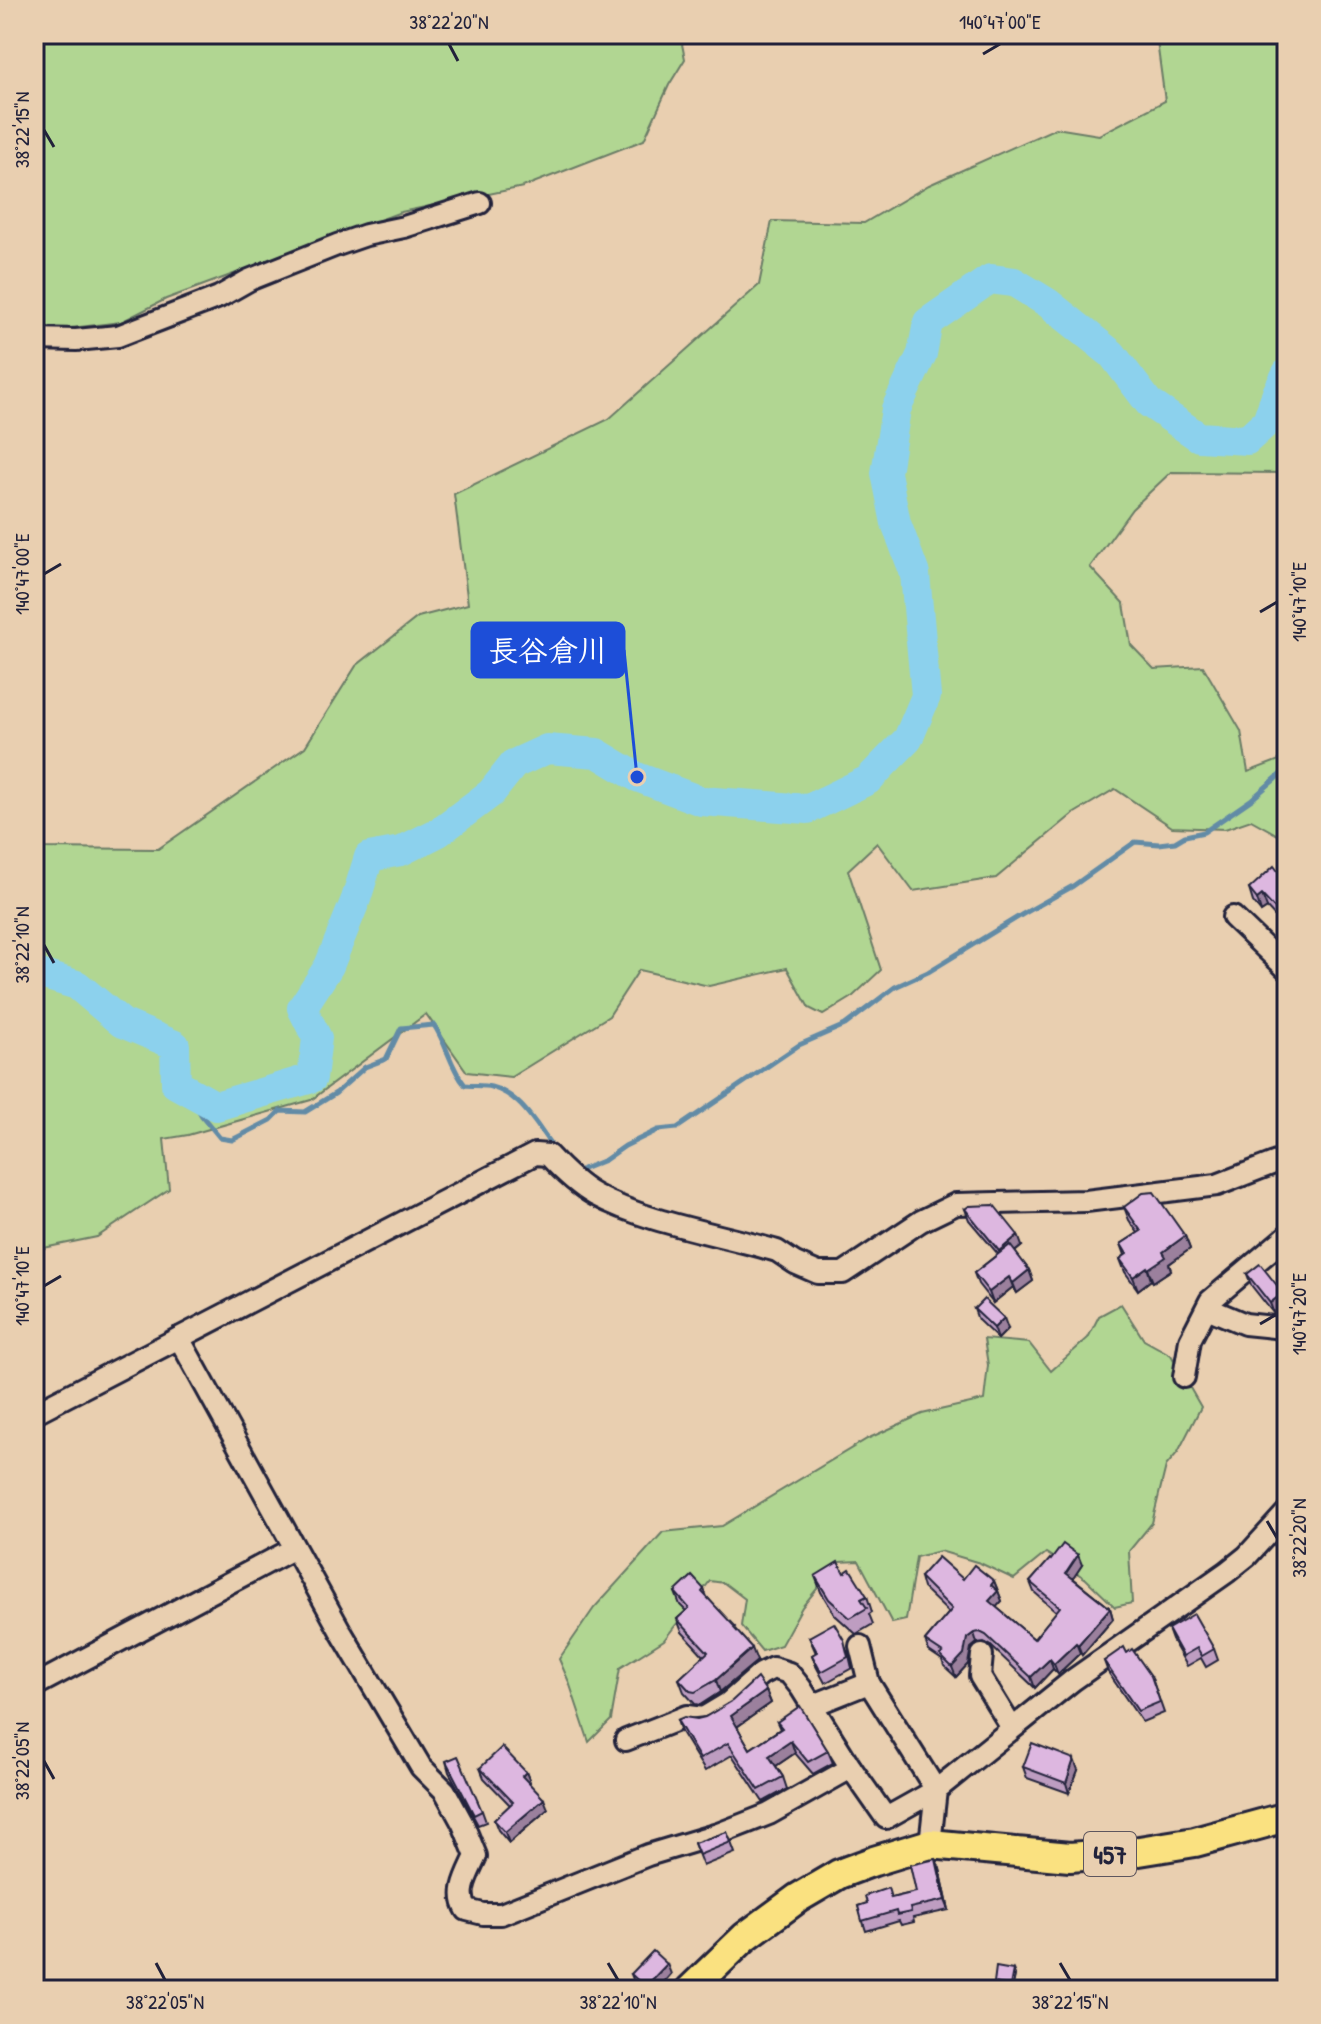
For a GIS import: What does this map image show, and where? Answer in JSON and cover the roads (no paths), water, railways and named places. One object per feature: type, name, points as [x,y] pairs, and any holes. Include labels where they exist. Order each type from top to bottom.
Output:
[{"type":"highway","name":"457","points":[[690,1990],[745,1937],[798,1898],[839,1874],[930,1844],[1070,1857],[1133,1852],[1195,1842],[1287,1817]]},
{"type":"street","points":[[34,339],[76,340],[118,336],[219,297],[249,280],[337,245],[480,203]]},
{"type":"street","points":[[1233,917],[1287,969]]},
{"type":"street","points":[[34,1413],[535,1154],[548,1155],[567,1175],[595,1195],[642,1215],[777,1251],[818,1273],[843,1273],[921,1221],[956,1204],[1086,1201],[1217,1185],[1287,1158]]},
{"type":"street","points":[[1184,1377],[1190,1340],[1210,1301],[1287,1236]]},
{"type":"street","points":[[1207,1308],[1245,1324],[1287,1326]]},
{"type":"street","points":[[179,1338],[293,1549],[421,1767],[445,1791],[463,1824],[476,1856],[461,1894],[467,1910],[501,1914],[648,1855],[718,1834],[769,1814],[851,1768]]},
{"type":"street","points":[[626,1740],[687,1716],[703,1718],[773,1668],[789,1673],[801,1688],[886,1818],[936,1790],[1073,1680],[1227,1572],[1247,1556],[1287,1512]]},
{"type":"street","points":[[34,1686],[293,1549]]},
{"type":"street","points":[[860,1646],[869,1683],[936,1790],[930,1844]]},
{"type":"street","points":[[982,1655],[980,1676],[1012,1728]]},
{"type":"street","points":[[811,1706],[869,1683]]},
{"type":"waterway","points":[[34,972],[77,985],[122,1023],[175,1045],[176,1084],[216,1106],[312,1078],[317,1038],[302,1008],[329,966],[369,857],[401,851],[439,832],[491,793],[514,764],[547,749],[597,753],[637,777],[701,801],[808,809],[868,780],[908,739],[926,696],[915,574],[896,523],[886,473],[896,409],[922,354],[928,322],[990,279],[1014,282],[1048,303],[1112,354],[1149,403],[1199,437],[1247,440],[1267,422],[1287,373]]},
{"type":"waterway","points":[[573,1168],[578,1171],[605,1160],[658,1130],[677,1128],[799,1045],[845,1025],[895,987],[928,972],[1073,886],[1135,842],[1175,842],[1185,836],[1204,832],[1252,799],[1281,774],[1287,773]]},
{"type":"waterway","points":[[186,1090],[220,1138],[232,1140],[271,1120],[280,1111],[305,1112],[336,1093],[365,1067],[386,1059],[401,1028],[434,1025],[465,1085],[491,1087],[512,1097],[555,1150]]},
{"type":"place","name":"長谷倉川","points":[[637,777]]}]
